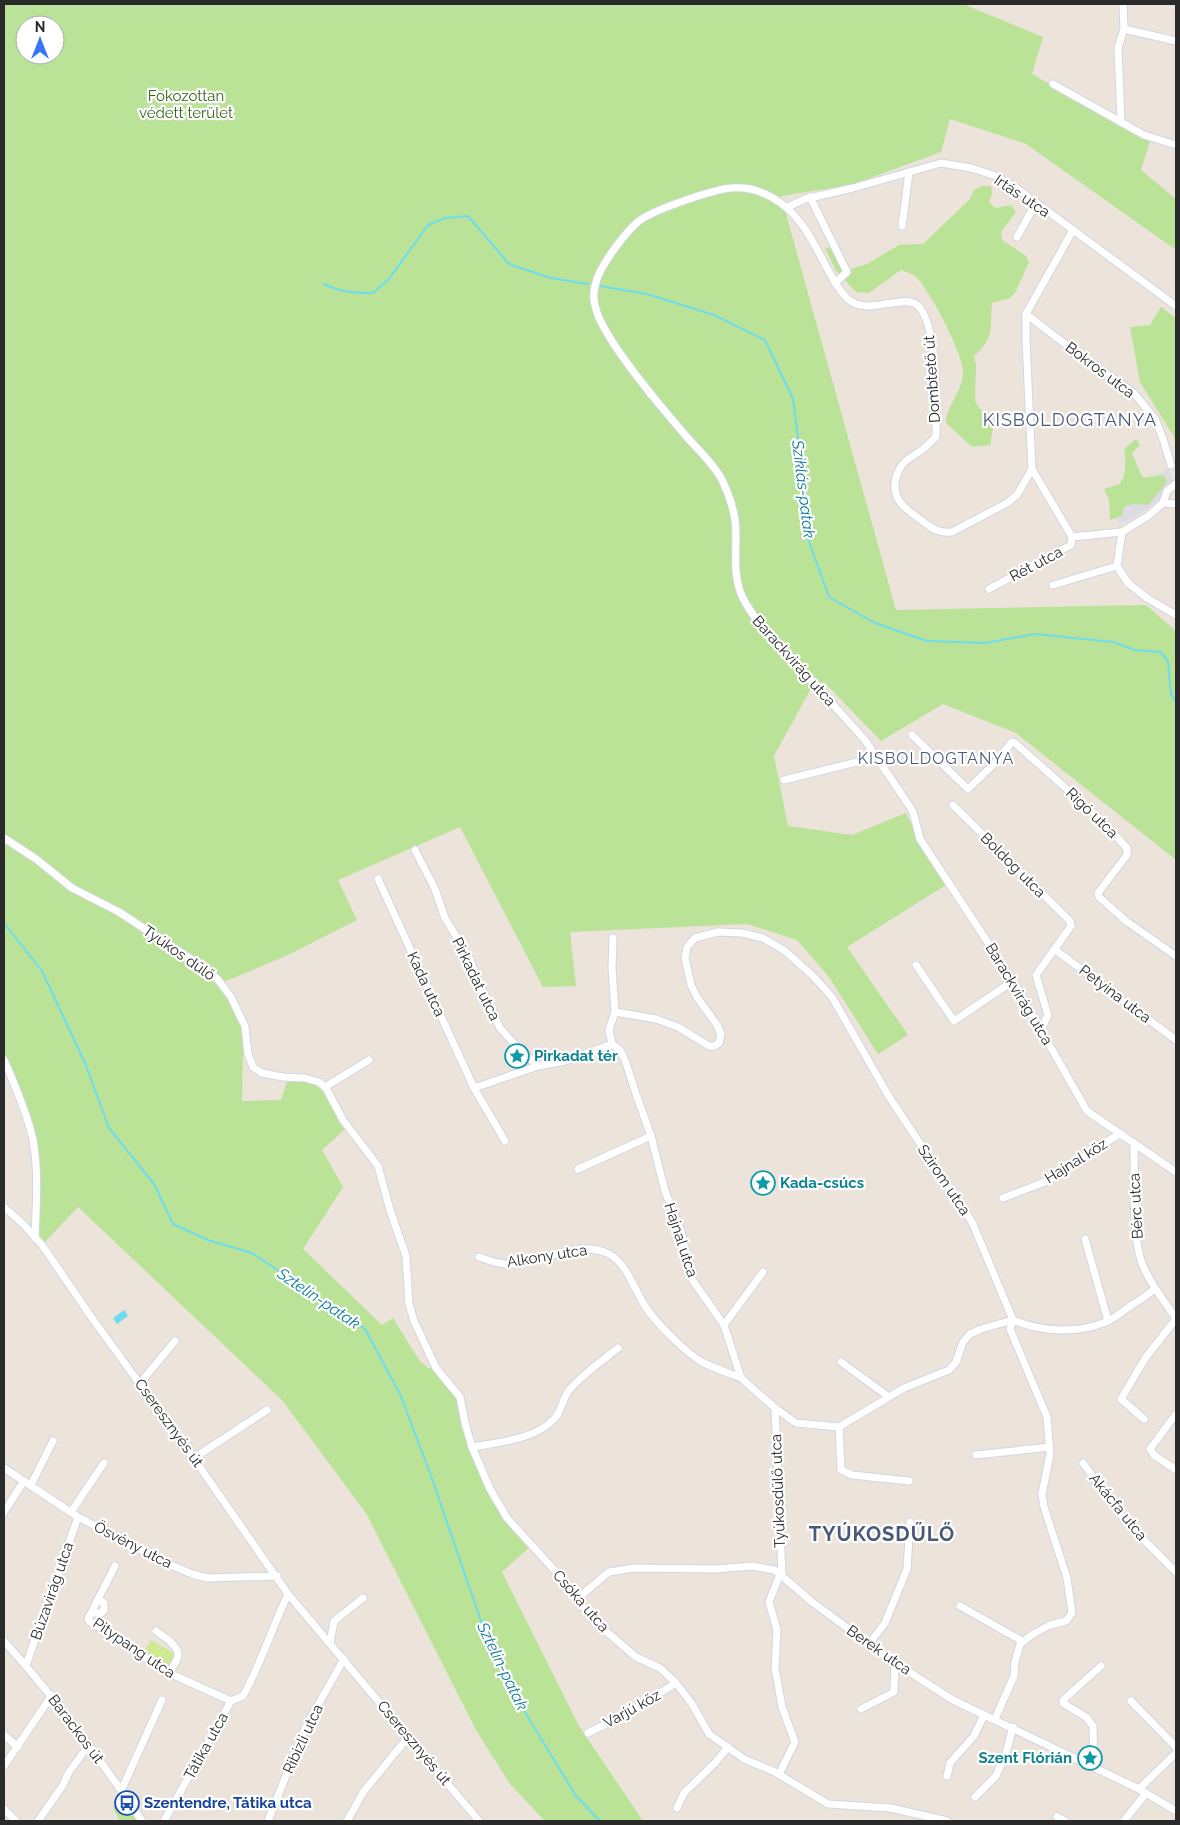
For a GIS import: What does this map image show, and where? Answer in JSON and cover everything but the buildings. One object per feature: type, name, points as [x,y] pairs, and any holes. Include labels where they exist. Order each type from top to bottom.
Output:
[{"type":"street","points":[[1121,121],[1118,48],[1124,29],[1123,4]]},
{"type":"street","points":[[1124,29],[1176,41]]},
{"type":"street","points":[[1053,84],[1144,135],[1176,145]]},
{"type":"street","name":"Irtás utca","points":[[788,207],[810,197],[852,188],[941,163],[971,168],[993,175],[1008,183],[1176,306]]},
{"type":"street","points":[[902,226],[909,172]]},
{"type":"street","name":"Barackvirág utca","points":[[788,207],[760,192],[732,188],[712,192],[648,215],[631,228],[596,280],[593,294],[594,302],[603,326],[627,364],[713,466],[722,480],[735,521],[736,572],[739,590],[745,604],[756,619],[865,740],[877,757],[908,804],[920,839],[1013,981],[1087,1111],[1176,1172]]},
{"type":"street","points":[[810,197],[847,272],[835,283]]},
{"type":"street","points":[[1017,237],[1036,203]]},
{"type":"street","name":"Dombtető út","points":[[788,207],[805,229],[838,289],[854,304],[866,307],[909,301],[924,313],[930,333],[934,365],[936,437],[922,450],[909,458],[899,469],[895,482],[895,492],[903,507],[937,531],[952,532],[1008,503],[1017,495],[1032,470]]},
{"type":"street","points":[[1072,230],[1026,314],[1032,470],[1072,537]]},
{"type":"street","name":"Bokros utca","points":[[1026,314],[1134,393],[1155,419],[1171,465]]},
{"type":"street","name":"Rét utca","points":[[989,589],[1071,545],[1072,537],[1122,532],[1148,516],[1163,503],[1167,491],[1176,484]]},
{"type":"street","points":[[1163,503],[1176,504]]},
{"type":"street","points":[[1122,532],[1117,566],[1128,583],[1147,598],[1176,615]]},
{"type":"street","points":[[1053,585],[1117,566]]},
{"type":"street","name":"Rigó utca","points":[[912,735],[968,789],[995,763],[1012,742],[1015,743],[1095,814],[1127,848],[1127,855],[1098,893],[1099,897],[1126,921],[1176,956]]},
{"type":"street","points":[[784,780],[877,757]]},
{"type":"street","name":"Boldog utca","points":[[953,805],[1070,922],[1071,926],[1054,948]]},
{"type":"street","name":"Tyúkos dűlő","points":[[4,838],[36,859],[72,888],[119,912],[209,971],[219,980],[240,1014],[245,1026],[248,1054],[253,1067],[262,1073],[283,1077],[305,1078],[319,1082],[325,1087]]},
{"type":"street","name":"Pirkadat utca","points":[[415,850],[435,890],[445,918],[470,960],[500,1028],[538,1066]]},
{"type":"street","name":"Kada utca","points":[[378,879],[474,1088],[505,1141]]},
{"type":"street","name":"Szirom utca","points":[[615,1012],[656,1019],[678,1027],[709,1046],[719,1043],[721,1034],[691,985],[685,958],[687,947],[695,938],[718,932],[742,933],[763,938],[785,951],[813,976],[832,997],[888,1095],[972,1222],[1014,1320],[1010,1329],[1047,1417],[1050,1454],[1042,1494],[1044,1507],[1067,1578],[1072,1613],[1066,1621],[1050,1625],[1022,1641]]},
{"type":"street","points":[[474,1088],[538,1066],[566,1060],[612,1044],[609,1030],[615,1012],[612,968],[613,938]]},
{"type":"street","points":[[1041,1030],[1048,1014],[1036,975],[1054,948]]},
{"type":"street","name":"Petyina utca","points":[[1054,948],[1176,1040]]},
{"type":"street","points":[[916,966],[954,1021],[1013,981]]},
{"type":"street","name":"Hajnal utca","points":[[612,1044],[620,1050],[625,1060],[651,1136],[665,1191],[681,1231],[691,1278],[724,1325],[741,1378]]},
{"type":"street","points":[[4,1060],[32,1139],[36,1170],[35,1238]]},
{"type":"street","points":[[325,1087],[369,1060]]},
{"type":"street","name":"Csóka utca","points":[[325,1087],[343,1120],[378,1166],[390,1210],[406,1256],[409,1304],[414,1321],[436,1368],[460,1397],[472,1447],[490,1489],[507,1518],[578,1598],[594,1621],[636,1657],[660,1668],[676,1683],[692,1704],[709,1734],[744,1759],[779,1774],[828,1804],[891,1808],[947,1821]]},
{"type":"street","name":"Hajnal köz","points":[[1003,1198],[1045,1182],[1119,1134]]},
{"type":"street","points":[[578,1169],[651,1136]]},
{"type":"street","name":"Bérc utca","points":[[1134,1144],[1136,1238],[1142,1264],[1154,1289],[1176,1319]]},
{"type":"street","name":"Cseresznyés út","points":[[4,1207],[35,1238],[194,1458],[288,1594],[479,1821]]},
{"type":"street","points":[[1085,1239],[1108,1322]]},
{"type":"street","name":"Alkony utca","points":[[480,1257],[498,1263],[512,1264],[582,1248],[600,1250],[620,1262],[646,1307],[671,1336],[701,1361],[741,1378]]},
{"type":"street","points":[[724,1325],[763,1272]]},
{"type":"street","points":[[741,1378],[775,1408],[796,1423],[839,1427],[915,1383],[948,1370],[956,1362],[963,1342],[970,1334],[981,1329],[1014,1320],[1046,1330],[1069,1330],[1090,1327],[1108,1322],[1154,1289]]},
{"type":"street","points":[[1144,1419],[1120,1399],[1146,1357],[1176,1319]]},
{"type":"street","points":[[140,1383],[175,1341]]},
{"type":"street","points":[[472,1447],[507,1441],[530,1434],[547,1425],[562,1408],[562,1402],[570,1388],[618,1348]]},
{"type":"street","points":[[841,1362],[890,1397]]},
{"type":"street","name":"Tyúkosdűlő utca","points":[[775,1408],[781,1575],[769,1602],[776,1630],[775,1668],[780,1698],[795,1742],[779,1774]]},
{"type":"street","points":[[194,1458],[267,1410]]},
{"type":"street","points":[[1176,1414],[1150,1449],[1154,1456],[1176,1470]]},
{"type":"street","points":[[839,1427],[841,1470],[852,1475],[909,1481]]},
{"type":"street","points":[[31,1485],[53,1441]]},
{"type":"street","points":[[976,1455],[1049,1447]]},
{"type":"street","name":"Akácfa utca","points":[[1083,1463],[1126,1522],[1176,1572]]},
{"type":"street","name":"Búzavirág utca","points":[[26,1665],[75,1514],[104,1464]]},
{"type":"street","name":"Ösvény utca","points":[[4,1468],[75,1514],[166,1563],[207,1578],[277,1576]]},
{"type":"street","points":[[4,1512],[24,1481]]},
{"type":"street","points":[[869,1644],[886,1623],[908,1569],[910,1522]]},
{"type":"street","name":"Pitypang utca","points":[[115,1566],[88,1619],[168,1673],[231,1701]]},
{"type":"street","name":"Berek utca","points":[[578,1598],[609,1572],[634,1568],[715,1569],[752,1566],[775,1570],[812,1602],[895,1663],[953,1700],[1013,1727],[1142,1791],[1176,1812]]},
{"type":"street","name":"Tátika utca","points":[[164,1821],[231,1701],[243,1696],[247,1690],[272,1626],[288,1594]]},
{"type":"street","points":[[330,1643],[334,1620],[363,1598]]},
{"type":"street","points":[[960,1606],[1022,1641],[1017,1653],[1014,1676],[995,1719]]},
{"type":"street","points":[[156,1631],[178,1651],[178,1656],[168,1673]]},
{"type":"street","name":"Barackos út","points":[[4,1641],[52,1695],[142,1821]]},
{"type":"street","name":"Ribizli utca","points":[[268,1821],[305,1728],[344,1659]]},
{"type":"street","points":[[861,1709],[894,1692],[895,1663]]},
{"type":"street","points":[[1094,1767],[1093,1726],[1086,1717],[1063,1703],[1063,1700],[1101,1666]]},
{"type":"street","name":"Varjú köz","points":[[588,1733],[626,1714],[676,1683]]},
{"type":"street","points":[[4,1766],[52,1695]]},
{"type":"street","points":[[121,1791],[162,1700]]},
{"type":"street","points":[[1131,1700],[1176,1747]]},
{"type":"street","points":[[947,1776],[950,1763],[974,1736],[984,1715]]},
{"type":"street","points":[[975,1797],[996,1776],[1006,1753],[1013,1727]]},
{"type":"street","points":[[4,1735],[18,1747]]},
{"type":"street","points":[[347,1821],[364,1791],[409,1736]]},
{"type":"street","points":[[38,1821],[63,1785],[69,1772],[89,1745]]},
{"type":"street","points":[[678,1808],[684,1793],[715,1763],[728,1747]]},
{"type":"street","points":[[1124,1821],[1142,1791],[1176,1753]]},
{"type":"street","points":[[4,1809],[16,1821]]},
{"type":"street","points":[[1057,1817],[1065,1821]]},
{"type":"shaded area","points":[[1168,468],[1174,483],[1161,499],[1130,520],[1119,524],[1114,500]]},
{"type":"shaded area","name":"Pirkadat tér","points":[[509,1047],[534,1066],[519,1071]]},
{"type":"green space","name":"Fokozottan védett terület","points":[[4,4],[963,4],[1043,37],[1032,74],[1150,141],[1141,170],[1176,199],[1176,250],[1026,144],[950,119],[941,152],[851,185],[781,196],[896,610],[1146,605],[1176,631],[1176,860],[1016,733],[943,704],[881,741],[824,682],[810,690],[774,756],[788,826],[852,835],[906,813],[922,846],[946,885],[847,947],[908,1035],[878,1054],[829,977],[797,940],[747,924],[570,932],[576,986],[543,987],[460,827],[338,880],[357,920],[288,955],[219,984],[241,1025],[243,1051],[242,1101],[281,1100],[287,1082],[308,1082],[321,1085],[345,1129],[322,1150],[343,1187],[303,1249],[382,1325],[393,1318],[419,1360],[428,1368],[436,1368],[455,1390],[472,1447],[507,1518],[532,1545],[502,1572],[579,1726],[643,1821],[545,1821],[510,1784],[476,1730],[366,1513],[282,1400],[78,1207],[42,1245],[35,1238],[33,1139],[4,1060]]},
{"type":"green space","points":[[982,186],[991,186],[992,194],[989,202],[995,208],[1011,205],[1016,212],[1001,232],[1002,240],[1025,255],[1029,262],[1016,291],[1010,298],[992,303],[991,326],[988,338],[981,350],[974,356],[976,365],[975,401],[993,428],[990,445],[972,447],[946,423],[949,410],[962,379],[962,363],[952,338],[924,286],[910,273],[901,270],[869,293],[856,292],[836,271],[825,248],[833,247],[848,270],[867,264],[899,245],[923,244],[970,199],[974,190]]},
{"type":"green space","points":[[1161,307],[1176,318],[1176,445],[1174,437],[1140,382],[1130,327],[1150,325]]},
{"type":"green space","points":[[1136,439],[1140,445],[1132,453],[1143,478],[1164,475],[1167,482],[1148,505],[1133,504],[1124,507],[1122,516],[1110,520],[1109,500],[1104,489],[1120,484],[1125,467],[1124,449]]},
{"type":"green space","points":[[151,1640],[175,1654],[168,1666],[144,1652]]},
{"type":"green space","points":[[126,1802],[139,1821],[120,1821],[113,1808]]},
{"type":"water","points":[[124,1310],[128,1316],[117,1324],[113,1318]]},
{"type":"waterway","name":"Sziklás-patak","points":[[324,284],[348,292],[373,293],[389,279],[428,225],[445,218],[468,216],[509,264],[551,278],[588,284]]},
{"type":"waterway","name":"Sziklás-patak","points":[[600,286],[647,294],[714,315],[765,340],[793,399],[807,536],[829,597],[875,623],[927,641],[985,643],[1035,634],[1113,642],[1135,650],[1160,652],[1168,661],[1171,694],[1176,702]]},
{"type":"waterway","name":"Sztelin-patak","points":[[4,923],[42,971],[85,1063],[109,1128],[154,1184],[173,1224],[208,1240],[252,1253],[365,1329],[400,1394],[430,1473],[483,1627],[523,1709],[576,1796],[600,1821]]},
{"type":"place","name":"Pirkadat tér","points":[[517,1056]]},
{"type":"place","name":"Kada-csúcs","points":[[763,1183]]},
{"type":"place","name":"Szent Flórián","points":[[1090,1758]]},
{"type":"place","name":"Szentendre, Tátika utca","points":[[127,1803]]},
{"type":"district","name":"KISBOLDOGTANYA","points":[[1070,420]]},
{"type":"district","name":"KISBOLDOGTANYA","points":[[936,758]]},
{"type":"district","name":"TYÚKOSDŰLŐ","points":[[882,1534]]}]
